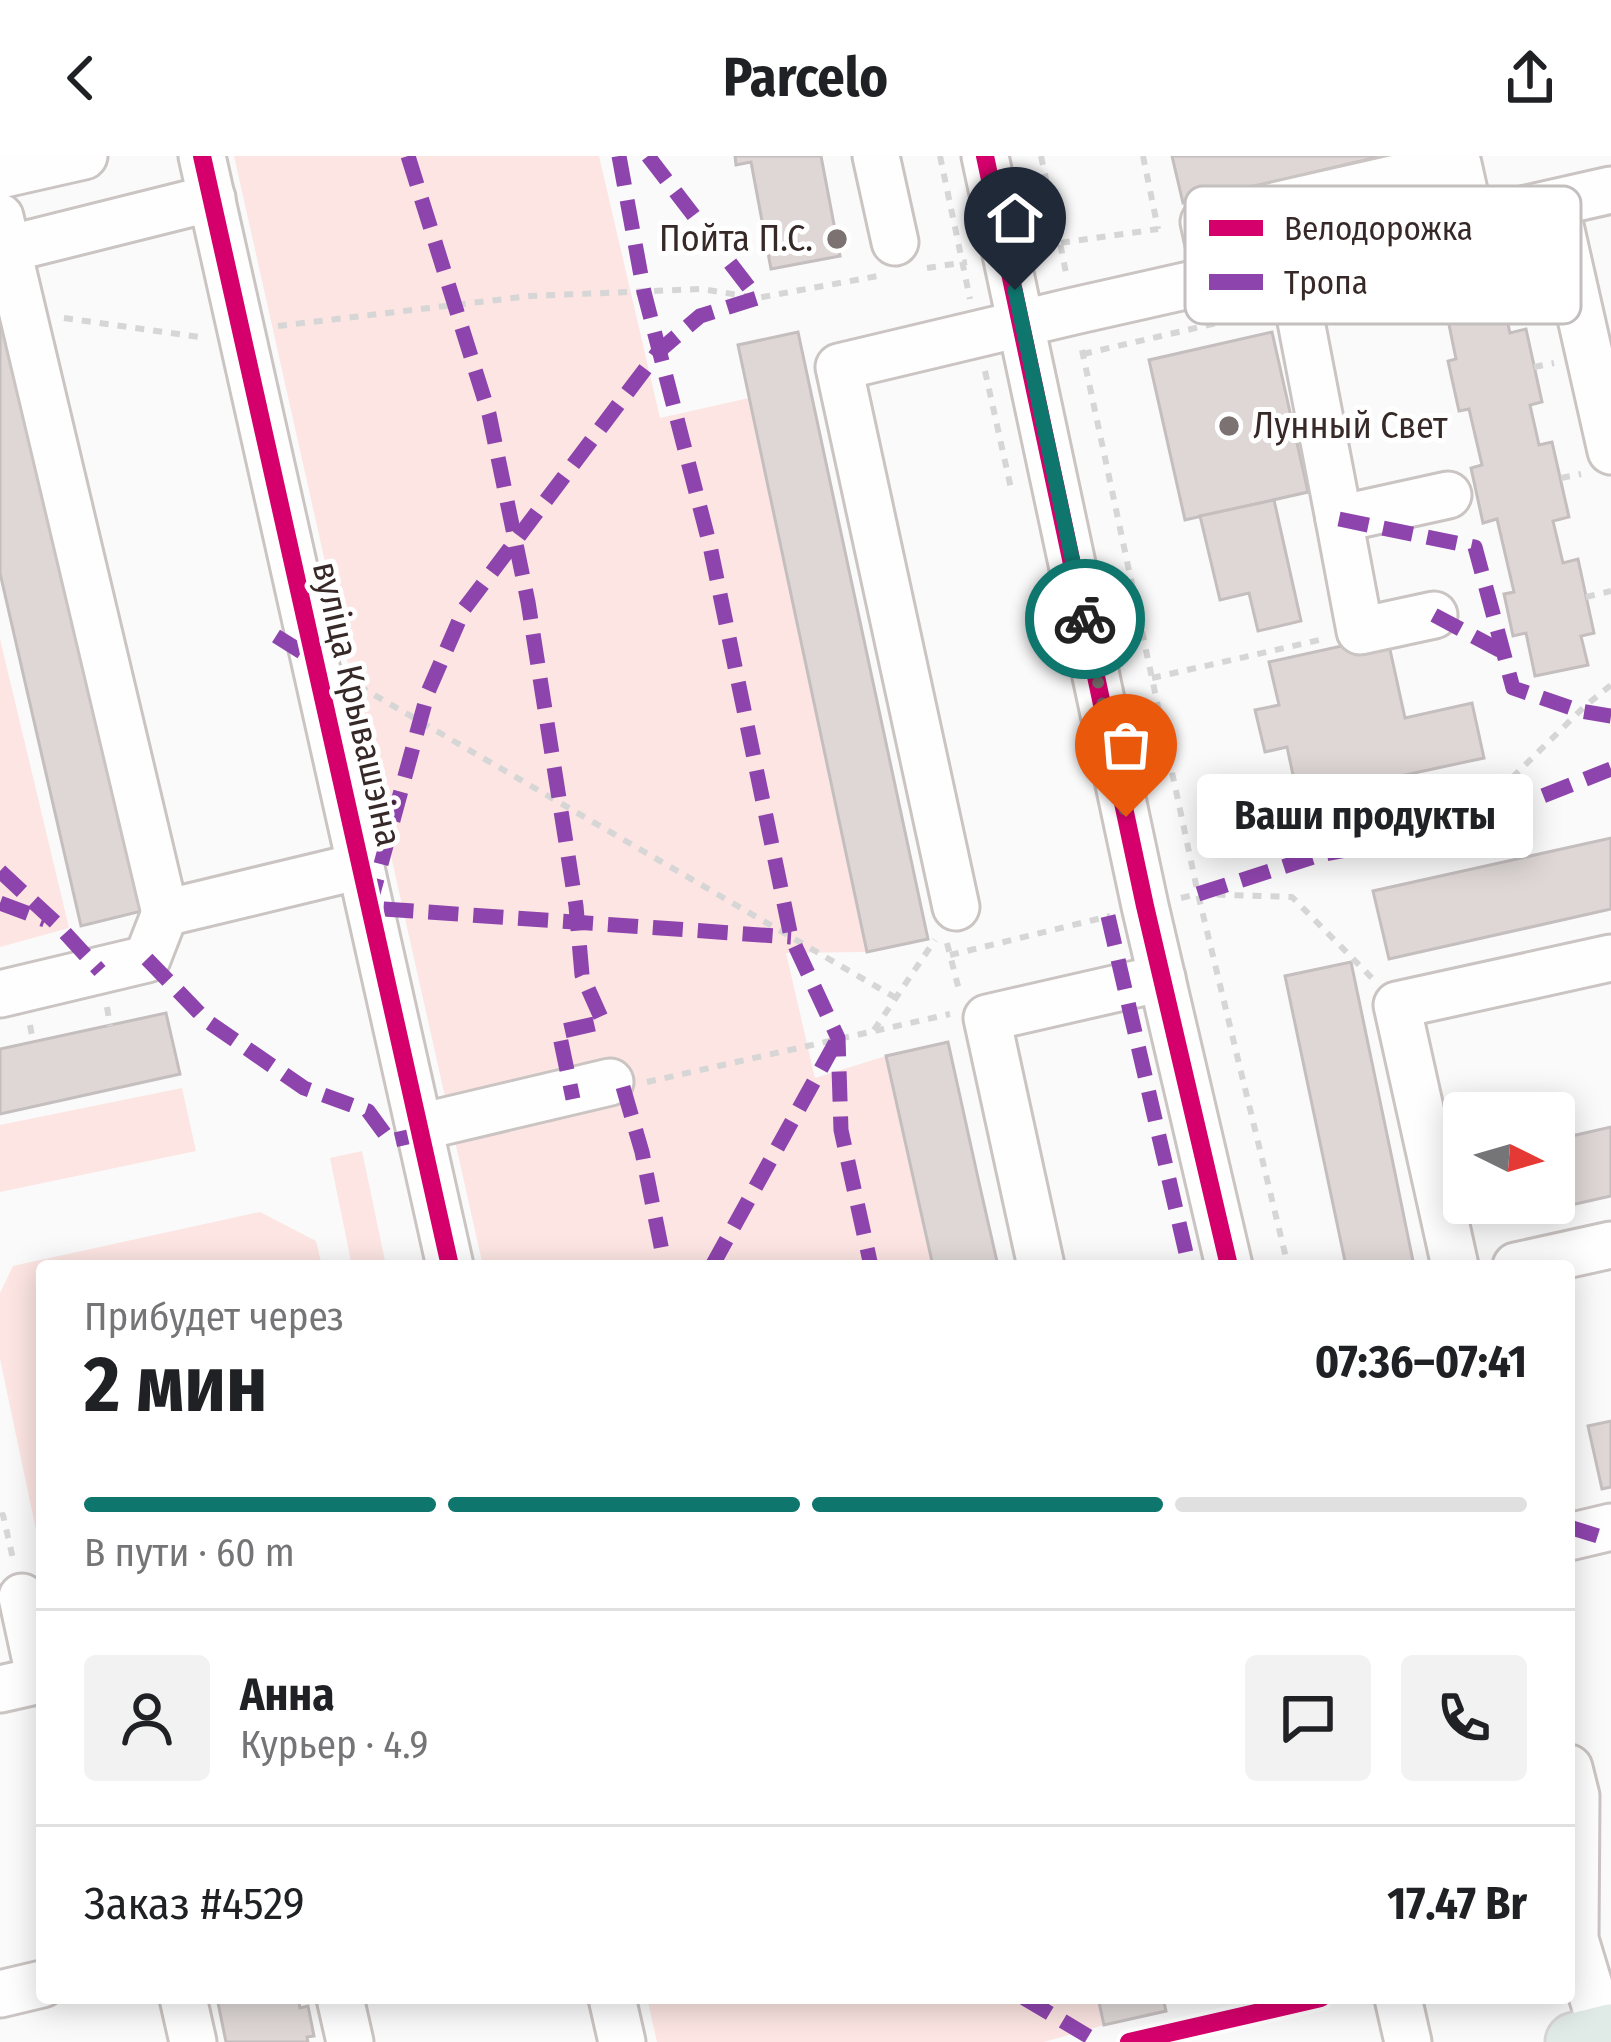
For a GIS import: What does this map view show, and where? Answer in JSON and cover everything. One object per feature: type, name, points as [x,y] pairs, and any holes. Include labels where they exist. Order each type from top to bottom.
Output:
[{"type":"street","points":[[0,175],[84,156]]},
{"type":"street","points":[[877,156],[898,262]]},
{"type":"street","points":[[985,156],[1145,906],[1228,1260]]},
{"type":"street","points":[[1361,186],[1458,164],[1464,186]]},
{"type":"street","points":[[0,994],[147,959],[165,913],[2,239],[207,177]]},
{"type":"street","name":"вуліца Крывашэіна","points":[[207,177],[449,1260]]},
{"type":"street","points":[[1581,197],[1611,190]]},
{"type":"street","points":[[956,907],[839,368],[1185,287]]},
{"type":"street","points":[[1302,324],[1360,631],[1433,615]]},
{"type":"street","points":[[1576,324],[1600,462]]},
{"type":"street","points":[[1339,519],[1448,495]]},
{"type":"street","points":[[165,913],[359,866]]},
{"type":"street","points":[[1454,1260],[1397,1004],[1611,958]]},
{"type":"street","points":[[1040,1260],[987,1018],[1162,978]]},
{"type":"street","points":[[420,1127],[627,1082]]},
{"type":"street","points":[[1543,1260],[1611,1245]]},
{"type":"street","points":[[1575,1536],[1611,1527]]},
{"type":"street","points":[[22,1598],[36,1662]]},
{"type":"street","points":[[0,1689],[36,1681]]},
{"type":"street","points":[[1585,1784],[1575,1939],[1596,2037]]},
{"type":"street","points":[[0,1994],[36,1985]]},
{"type":"street","points":[[184,2004],[193,2042]]},
{"type":"street","points":[[341,2004],[350,2042]]},
{"type":"street","points":[[613,2004],[622,2042]]},
{"type":"street","points":[[1399,2004],[1408,2042]]},
{"type":"path","points":[[1041,156],[1198,895],[1287,1260]]},
{"type":"path","points":[[22,312],[210,338],[530,296],[702,289],[757,298],[898,262],[1007,255],[1158,229],[1143,156]]},
{"type":"path","points":[[1561,478],[1600,462]]},
{"type":"path","points":[[1586,597],[1611,591]]},
{"type":"path","points":[[1152,678],[1360,631]]},
{"type":"path","points":[[313,659],[896,998]]},
{"type":"path","points":[[1462,828],[1611,685]]},
{"type":"path","points":[[950,955],[1198,895],[1292,897],[1380,986]]},
{"type":"path","points":[[627,1082],[874,1030],[964,1010],[944,927],[874,1030]]},
{"type":"path","points":[[0,1516],[22,1598]]},
{"type":"path","points":[[1129,2042],[1295,2004]]},
{"type":"shaded area","points":[[234,156],[599,156],[660,418],[749,398],[867,952],[786,953],[815,1078],[886,1056],[932,1260],[482,1260]]},
{"type":"shaded area","points":[[0,639],[69,928],[0,947]]},
{"type":"shaded area","points":[[182,1088],[196,1151],[0,1192],[0,1125]]},
{"type":"shaded area","points":[[362,1151],[385,1260],[351,1260],[330,1158]]},
{"type":"shaded area","points":[[260,1212],[316,1241],[321,1260],[40,1260]]},
{"type":"shaded area","points":[[36,1261],[36,1530],[0,1359],[0,1293],[13,1266]]},
{"type":"shaded area","points":[[648,2004],[1099,2004],[1104,2025],[1044,2042],[657,2042]]},
{"type":"building","points":[[735,156],[821,156],[840,256],[771,269],[751,162],[736,165]]},
{"type":"building","points":[[1172,156],[1382,156],[1255,186],[1185,186],[1183,203]]},
{"type":"building","points":[[0,295],[142,911],[81,926],[0,573]]},
{"type":"building","points":[[1449,324],[1508,324],[1510,333],[1526,329],[1542,402],[1530,405],[1539,445],[1552,442],[1569,517],[1553,521],[1563,563],[1578,559],[1594,633],[1581,636],[1588,665],[1535,676],[1526,633],[1513,636],[1504,594],[1514,592],[1497,519],[1483,523],[1471,468],[1482,465],[1469,409],[1459,411],[1448,361],[1456,359]]},
{"type":"building","points":[[798,332],[928,939],[867,952],[738,345]]},
{"type":"building","name":"Лунный Свет","points":[[1272,332],[1308,492],[1185,520],[1149,360]]},
{"type":"building","points":[[1274,500],[1301,621],[1258,631],[1249,593],[1220,600],[1200,516]]},
{"type":"building","points":[[1387,636],[1405,718],[1472,703],[1484,758],[1298,798],[1287,747],[1265,752],[1255,710],[1279,705],[1269,662]]},
{"type":"building","points":[[1611,838],[1611,909],[1389,959],[1373,891]]},
{"type":"building","points":[[1351,962],[1413,1260],[1345,1260],[1285,976]]},
{"type":"building","points":[[166,1013],[180,1074],[0,1114],[0,1049]]},
{"type":"building","points":[[948,1042],[997,1260],[932,1260],[886,1056]]},
{"type":"building","points":[[1611,1127],[1611,1196],[1575,1204],[1575,1135]]},
{"type":"building","points":[[1611,1421],[1611,1487],[1602,1489],[1588,1426]]},
{"type":"building","points":[[218,2004],[308,2006],[314,2036],[307,2037],[308,2042],[226,2042]]},
{"type":"building","points":[[1099,2004],[1164,2004],[1166,2011],[1104,2025]]},
{"type":"marked path","points":[[408,156],[489,414],[528,602],[576,906],[582,975],[603,1022],[559,1032],[573,1099]]},
{"type":"marked path","points":[[619,156],[644,292],[710,546],[791,937],[838,1038],[841,1130],[870,1260]]},
{"type":"marked path","points":[[648,156],[757,298],[700,316],[658,352],[464,609],[428,692],[369,908],[791,937]]},
{"type":"marked path","points":[[1339,519],[1475,547],[1513,688],[1580,711],[1611,716]]},
{"type":"marked path","points":[[1434,615],[1503,652]]},
{"type":"marked path","points":[[276,636],[313,659]]},
{"type":"marked path","points":[[1198,894],[1320,855],[1461,828],[1611,769]]},
{"type":"marked path","points":[[0,871],[100,971]]},
{"type":"marked path","points":[[0,903],[45,920]]},
{"type":"marked path","points":[[1108,916],[1188,1260]]},
{"type":"marked path","points":[[147,959],[207,1021],[304,1088],[368,1111],[390,1141],[421,1134]]},
{"type":"marked path","points":[[715,1260],[838,1038]]},
{"type":"marked path","points":[[623,1087],[664,1260]]},
{"type":"marked path","points":[[1575,1529],[1611,1540]]},
{"type":"marked path","points":[[1034,2004],[1098,2042]]},
{"type":"cycle path","points":[[202,156],[449,1260]]},
{"type":"cycle path","points":[[985,156],[1145,906],[1228,1260]]},
{"type":"cycle path","points":[[1129,2042],[1295,2004]]},
{"type":"way so far","points":[[1085,619],[1126,817]]},
{"type":"place","name":"Пойта П.С.","points":[[837,239]]},
{"type":"place","name":"Лунный Свет","points":[[1229,426]]},
{"type":"place","name":"Ваши продукты","points":[[1126,817]]},
{"type":"route","points":[[1015,290],[1085,619]]}]
